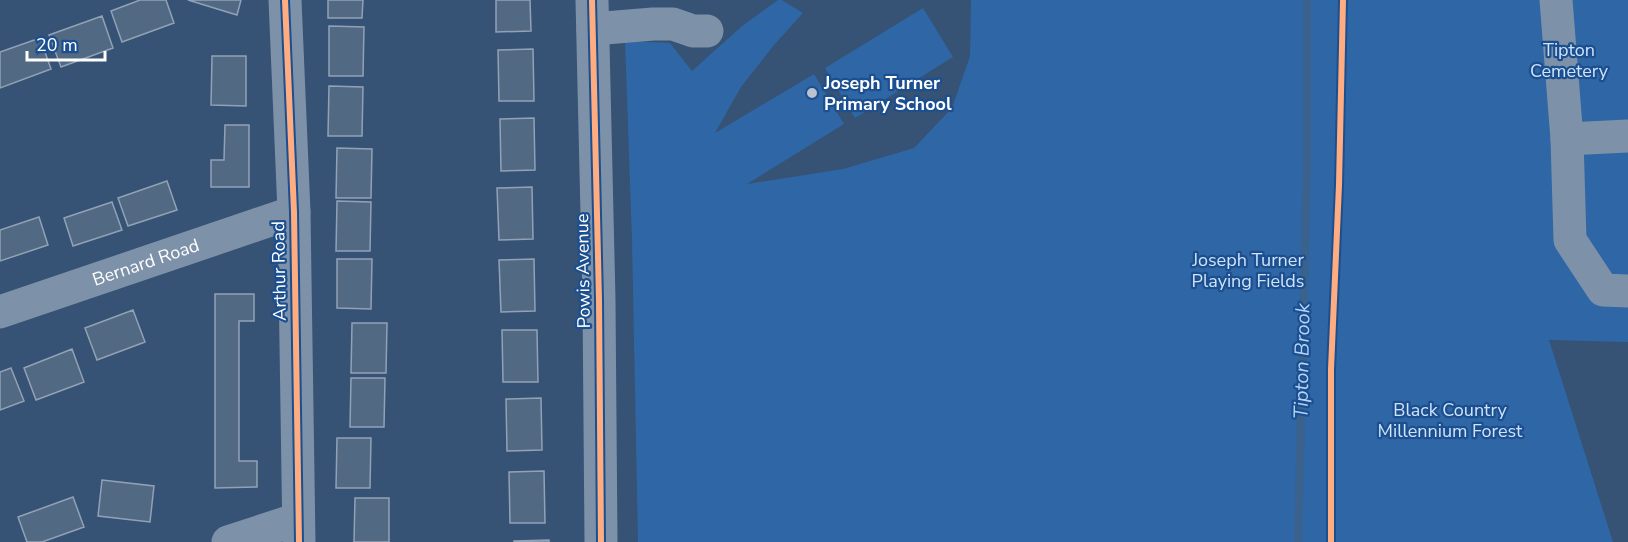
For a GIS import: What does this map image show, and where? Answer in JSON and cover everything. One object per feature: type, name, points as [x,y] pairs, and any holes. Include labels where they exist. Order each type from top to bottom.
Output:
[{"type":"street","name":"Arthur Road","points":[[285,0],[294,212],[299,530]]},
{"type":"street","points":[[1556,0],[1567,139],[1570,240],[1603,290],[1628,291]]},
{"type":"street","points":[[593,14],[653,24],[673,24],[693,31],[707,31]]},
{"type":"street","name":"Powis Avenue","points":[[593,14],[601,542]]},
{"type":"street","points":[[1567,139],[1628,136]]},
{"type":"street","name":"Bernard Road","points":[[0,312],[294,212]]},
{"type":"street","points":[[228,542],[299,530]]},
{"type":"green space","name":"Joseph Turner Playing Fields","points":[[778,0],[782,0],[803,13],[741,87],[715,133],[814,74],[844,124],[747,184],[843,169],[914,148],[952,108],[970,56],[971,0],[1628,0],[1628,342],[1549,340],[1613,542],[638,542],[632,240],[625,41],[670,43],[692,71],[742,26]]},
{"type":"green space","points":[[923,8],[953,57],[855,118],[825,68]]},
{"type":"building","points":[[140,0],[166,0],[174,23],[122,42],[111,11]]},
{"type":"building","points":[[188,0],[241,0],[237,15]]},
{"type":"building","points":[[328,0],[363,0],[362,18],[328,18]]},
{"type":"building","points":[[496,0],[530,0],[531,31],[496,32]]},
{"type":"building","points":[[102,16],[113,48],[61,67],[49,35]]},
{"type":"building","points":[[329,26],[364,27],[363,76],[329,76]]},
{"type":"building","points":[[40,38],[51,69],[0,88],[0,52]]},
{"type":"building","points":[[533,49],[534,101],[499,101],[498,50]]},
{"type":"building","points":[[212,56],[246,56],[246,106],[211,105]]},
{"type":"building","points":[[329,86],[363,87],[362,136],[328,136]]},
{"type":"building","points":[[534,118],[535,170],[501,171],[500,119]]},
{"type":"building","points":[[225,125],[249,125],[249,187],[211,187],[211,160],[224,160]]},
{"type":"building","points":[[337,148],[372,149],[371,198],[336,198]]},
{"type":"building","points":[[167,181],[177,210],[128,226],[118,198]]},
{"type":"building","points":[[532,187],[533,239],[499,240],[497,188]]},
{"type":"building","points":[[337,201],[371,202],[370,251],[336,251]]},
{"type":"building","points":[[112,202],[122,230],[73,246],[64,218]]},
{"type":"building","points":[[39,217],[48,245],[0,261],[0,230]]},
{"type":"building","points":[[337,259],[372,259],[371,309],[337,308]]},
{"type":"building","points":[[534,259],[535,311],[501,312],[499,260]]},
{"type":"building","points":[[215,294],[254,294],[254,321],[239,321],[239,461],[257,461],[257,487],[215,488]]},
{"type":"building","points":[[133,310],[145,342],[97,360],[85,328]]},
{"type":"building","points":[[352,323],[387,323],[386,373],[351,373]]},
{"type":"building","points":[[502,330],[537,330],[538,382],[503,382]]},
{"type":"building","points":[[72,349],[84,382],[36,400],[24,368]]},
{"type":"building","points":[[11,368],[24,401],[0,410],[0,372]]},
{"type":"building","points":[[351,378],[385,378],[384,427],[350,427]]},
{"type":"building","points":[[541,398],[542,450],[507,451],[506,399]]},
{"type":"building","points":[[337,438],[371,438],[370,488],[336,488]]},
{"type":"building","points":[[544,471],[545,523],[510,523],[509,472]]},
{"type":"building","points":[[102,480],[154,486],[150,522],[98,516]]},
{"type":"building","points":[[73,497],[84,527],[42,542],[27,542],[18,517]]},
{"type":"building","points":[[355,498],[389,498],[389,542],[354,542]]},
{"type":"building","points":[[549,540],[549,542],[514,542],[514,541]]},
{"type":"waterway","name":"Tipton Brook","points":[[1298,542],[1307,163],[1307,0]]},
{"type":"cycle path","points":[[285,0],[294,212],[299,542]]},
{"type":"cycle path","points":[[592,0],[599,300],[601,542]]},
{"type":"cycle path","points":[[1331,542],[1331,369],[1339,185],[1343,0]]},
{"type":"place","name":"Joseph Turner Primary School","points":[[812,93]]},
{"type":"park label","name":"Tipton Cemetery","points":[[1569,60]]},
{"type":"park label","name":"Black Country Millennium Forest","points":[[1450,420]]}]
